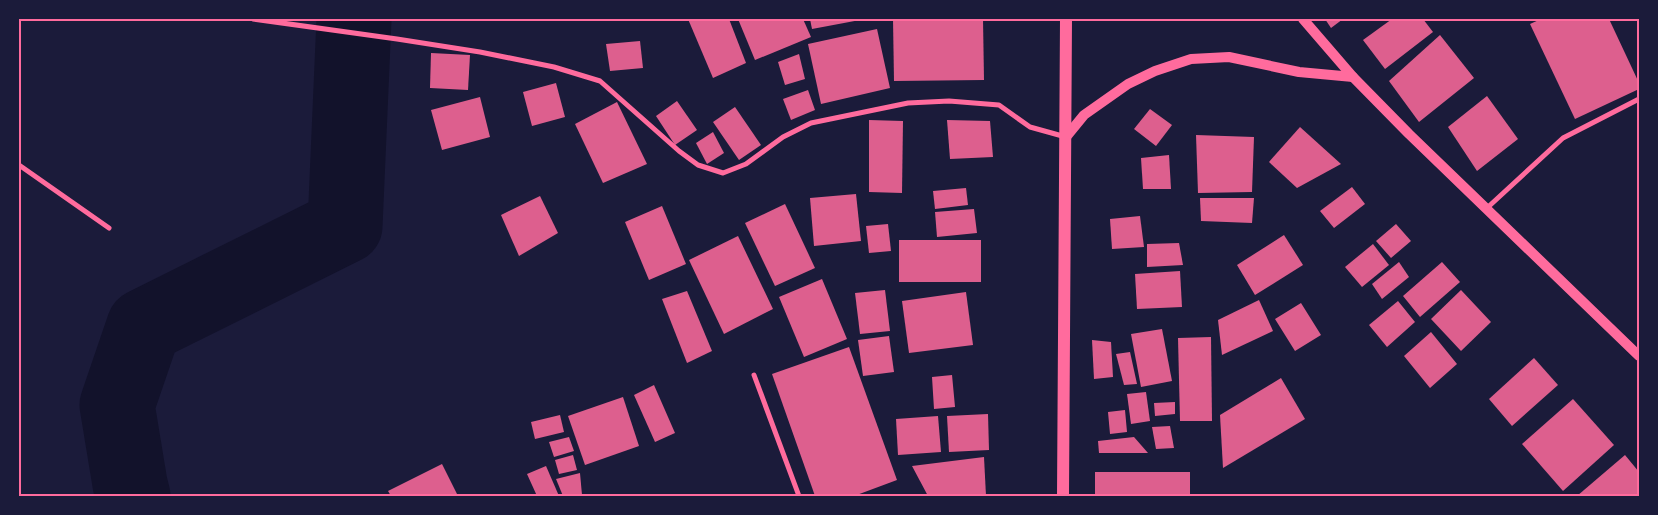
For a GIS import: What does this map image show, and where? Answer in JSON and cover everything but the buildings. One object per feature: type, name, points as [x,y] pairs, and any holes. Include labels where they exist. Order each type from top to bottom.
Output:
[{"type":"main road","points":[[1063,496],[1066,19]]},
{"type":"main road","points":[[1302,19],[1353,77],[1409,134],[1639,356]]},
{"type":"main road","points":[[1066,137],[1084,115],[1128,84],[1155,71],[1191,59],[1229,57],[1299,72],[1353,77]]},
{"type":"street","points":[[253,19],[360,33],[480,52],[554,67],[600,81],[679,151],[698,165],[723,172],[746,164],[783,137],[811,122],[908,103],[949,102],[999,106],[1030,127],[1066,137]]},
{"type":"street","points":[[1486,209],[1563,138],[1639,99]]},
{"type":"street","points":[[19,165],[109,228]]},
{"type":"street","points":[[754,375],[798,496]]},
{"type":"waterway","points":[[133,496],[117,405],[144,326],[345,226],[354,19]]}]
